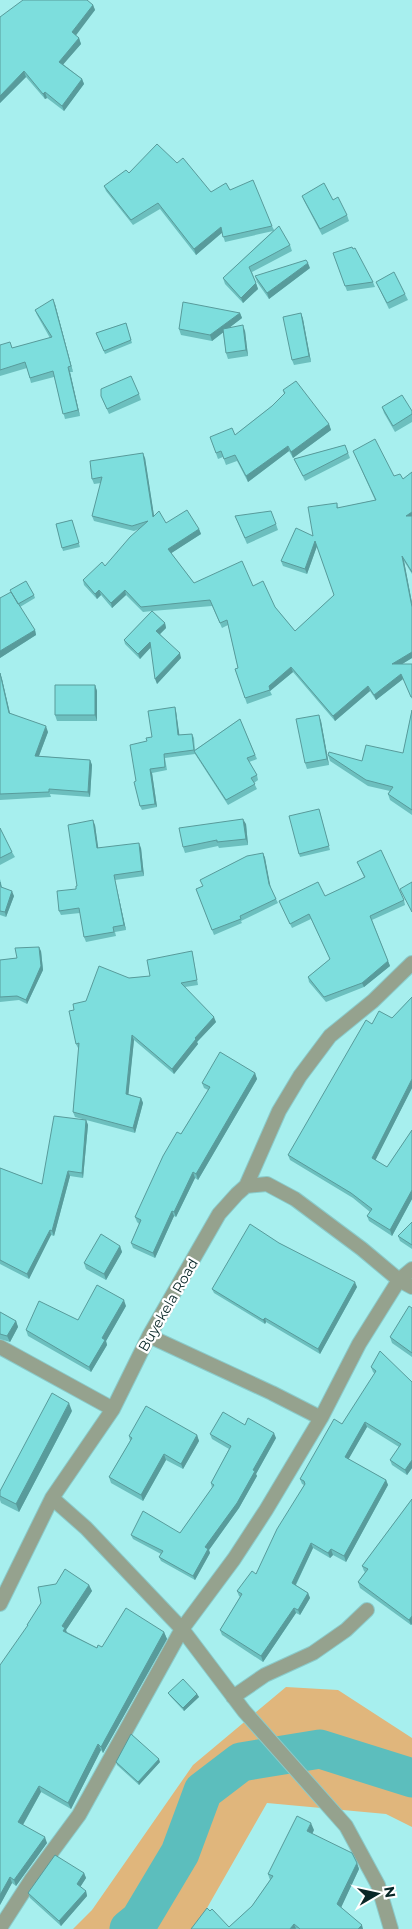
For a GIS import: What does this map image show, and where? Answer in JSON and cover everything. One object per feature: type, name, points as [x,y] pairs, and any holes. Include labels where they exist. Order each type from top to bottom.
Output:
[{"type":"street","points":[[412,963],[373,1001],[330,1036],[300,1076],[279,1111],[246,1186],[267,1184],[295,1199],[362,1249],[399,1280],[412,1287]]},
{"type":"street","name":"Buyekela Road","points":[[0,1604],[52,1498],[113,1408],[149,1336],[220,1214],[246,1186]]},
{"type":"street","points":[[0,1928],[31,1880],[79,1815],[182,1630],[234,1559],[321,1418],[360,1344],[399,1280],[412,1269]]},
{"type":"street","points":[[149,1336],[321,1418]]},
{"type":"street","points":[[0,1347],[113,1408]]},
{"type":"street","points":[[52,1498],[92,1533],[182,1630],[244,1711],[346,1826],[378,1885],[391,1929]]},
{"type":"street","points":[[233,1697],[265,1675],[313,1653],[346,1630],[367,1610]]},
{"type":"shaded area","points":[[286,1687],[338,1690],[412,1738],[412,1827],[386,1814],[267,1803],[195,1929],[73,1929],[92,1910],[193,1765]]},
{"type":"building","points":[[23,0],[87,0],[93,5],[72,32],[79,38],[59,62],[82,79],[62,106],[45,92],[43,94],[24,71],[0,96],[0,17]]},
{"type":"building","points":[[157,144],[177,163],[183,158],[211,192],[226,183],[230,190],[253,180],[272,226],[223,237],[221,227],[194,249],[158,203],[131,220],[104,186],[126,170],[129,173]]},
{"type":"building","points":[[324,183],[333,200],[338,197],[347,215],[320,229],[302,196]]},
{"type":"building","points":[[279,226],[290,245],[249,267],[256,283],[241,298],[223,278]]},
{"type":"building","points":[[352,247],[353,249],[355,248],[373,282],[345,286],[333,253]]},
{"type":"building","points":[[306,260],[308,263],[267,293],[255,276]]},
{"type":"building","points":[[394,272],[405,294],[387,303],[376,282]]},
{"type":"building","points":[[53,299],[71,366],[68,367],[78,410],[63,414],[53,371],[30,378],[25,362],[0,370],[0,345],[10,342],[12,348],[52,337],[35,310]]},
{"type":"building","points":[[183,302],[240,313],[210,335],[179,329]]},
{"type":"building","points":[[301,313],[309,356],[292,360],[283,317]]},
{"type":"building","points":[[126,323],[131,340],[104,351],[96,333]]},
{"type":"building","points":[[243,325],[246,350],[226,353],[223,329]]},
{"type":"building","points":[[131,376],[139,394],[107,409],[101,396],[101,389]]},
{"type":"building","points":[[296,381],[329,424],[291,452],[288,446],[246,476],[235,455],[224,459],[221,451],[216,453],[210,437],[232,428],[235,435],[272,406],[285,393],[283,390]]},
{"type":"building","points":[[402,395],[412,414],[393,426],[382,407]]},
{"type":"building","points":[[375,439],[394,476],[400,474],[403,479],[412,472],[412,512],[406,516],[412,516],[412,572],[402,556],[412,607],[412,652],[392,664],[412,664],[412,697],[401,674],[374,695],[368,686],[333,716],[291,667],[269,686],[270,690],[245,698],[235,669],[238,668],[227,620],[220,623],[210,600],[141,607],[125,590],[111,603],[99,590],[95,594],[83,580],[102,562],[105,566],[130,537],[148,521],[132,526],[92,516],[102,477],[92,479],[90,461],[143,453],[153,517],[159,511],[166,523],[187,510],[199,529],[168,549],[194,583],[242,561],[253,586],[263,581],[275,607],[295,631],[334,595],[315,541],[305,569],[281,561],[296,528],[313,536],[308,507],[337,503],[337,508],[376,500],[353,451]]},
{"type":"building","points":[[345,445],[348,453],[303,476],[294,459]]},
{"type":"building","points":[[271,511],[276,524],[245,538],[235,516]]},
{"type":"building","points":[[72,520],[79,543],[62,548],[56,524]]},
{"type":"building","points":[[26,581],[34,595],[18,604],[10,590]]},
{"type":"building","points":[[11,592],[35,630],[0,651],[0,598]]},
{"type":"building","points":[[152,611],[165,623],[156,631],[180,653],[155,679],[150,642],[138,654],[124,640]]},
{"type":"building","points":[[0,673],[9,713],[46,726],[35,756],[90,760],[88,792],[49,789],[49,792],[0,794]]},
{"type":"building","points":[[55,685],[95,685],[95,715],[55,715]]},
{"type":"building","points":[[175,707],[178,735],[192,734],[194,750],[164,754],[165,767],[150,769],[155,804],[140,806],[134,782],[136,781],[130,745],[147,741],[146,738],[152,737],[148,711]]},
{"type":"building","points":[[412,710],[412,810],[388,794],[393,787],[366,780],[328,755],[329,752],[362,761],[366,745],[403,753]]},
{"type":"building","points":[[319,715],[327,759],[305,763],[296,719]]},
{"type":"building","points":[[240,719],[255,755],[247,758],[257,775],[251,778],[255,784],[226,800],[194,751]]},
{"type":"building","points":[[319,809],[329,846],[299,854],[289,816]]},
{"type":"building","points":[[243,819],[246,839],[217,842],[217,840],[183,847],[179,828]]},
{"type":"building","points":[[93,820],[97,848],[139,843],[142,871],[114,875],[124,925],[113,927],[114,932],[84,937],[79,908],[59,911],[57,891],[76,889],[77,886],[68,825]]},
{"type":"building","points":[[0,828],[12,852],[0,858]]},
{"type":"building","points":[[381,850],[404,900],[370,916],[388,961],[362,983],[324,997],[308,977],[330,959],[309,914],[290,924],[279,901],[318,882],[325,896],[365,877],[357,862]]},
{"type":"building","points":[[263,853],[269,884],[276,899],[240,916],[241,919],[212,930],[196,889],[203,886],[200,880],[247,856]]},
{"type":"building","points":[[0,882],[1,887],[12,891],[5,912],[0,911]]},
{"type":"building","points":[[412,882],[412,912],[400,889]]},
{"type":"building","points":[[39,947],[41,966],[26,1000],[17,996],[0,997],[0,960],[17,958],[15,948]]},
{"type":"building","points":[[192,951],[197,980],[181,983],[214,1017],[195,1038],[172,1069],[132,1035],[126,1094],[141,1098],[133,1128],[73,1112],[79,1043],[76,1044],[69,1011],[74,1010],[73,1004],[86,1001],[99,966],[129,978],[150,976],[147,960]]},
{"type":"building","points":[[412,997],[412,1079],[372,1158],[387,1167],[412,1130],[412,1190],[390,1230],[367,1216],[372,1209],[351,1193],[288,1155],[366,1020],[372,1024],[379,1011],[392,1018]]},
{"type":"building","points":[[220,1052],[255,1073],[196,1174],[193,1172],[174,1212],[172,1211],[153,1253],[131,1243],[141,1220],[135,1217],[163,1156],[177,1132],[181,1134],[210,1087],[202,1083]]},
{"type":"building","points":[[54,1116],[86,1120],[82,1173],[68,1171],[52,1231],[50,1230],[27,1274],[0,1260],[0,1168],[42,1184]]},
{"type":"building","points":[[412,1222],[412,1245],[398,1236]]},
{"type":"building","points":[[250,1224],[279,1243],[355,1282],[318,1349],[265,1318],[263,1320],[212,1289]]},
{"type":"building","points":[[101,1234],[120,1246],[104,1274],[84,1263]]},
{"type":"building","points":[[97,1285],[124,1300],[102,1338],[105,1340],[89,1367],[26,1330],[39,1301],[78,1320]]},
{"type":"building","points":[[409,1306],[412,1308],[412,1353],[390,1337]]},
{"type":"building","points":[[0,1312],[16,1321],[7,1336],[0,1334]]},
{"type":"building","points":[[380,1351],[412,1382],[412,1460],[405,1470],[390,1460],[401,1444],[365,1422],[345,1457],[386,1480],[344,1556],[331,1549],[328,1553],[311,1543],[292,1583],[308,1593],[298,1610],[294,1608],[261,1656],[220,1630],[242,1594],[237,1591],[252,1571],[256,1574],[277,1529],[305,1484],[300,1479],[334,1419],[342,1424],[376,1371],[371,1367]]},
{"type":"building","points":[[52,1393],[69,1403],[16,1504],[0,1496],[0,1491]]},
{"type":"building","points":[[146,1406],[197,1435],[181,1464],[164,1454],[141,1495],[109,1477],[132,1438],[129,1436]]},
{"type":"building","points":[[223,1412],[245,1425],[248,1418],[274,1433],[237,1503],[205,1547],[208,1549],[193,1576],[159,1557],[163,1551],[131,1535],[143,1511],[180,1533],[214,1485],[211,1483],[231,1446],[210,1434]]},
{"type":"building","points":[[412,1499],[412,1616],[409,1620],[358,1582],[368,1569],[362,1566]]},
{"type":"building","points":[[65,1569],[89,1585],[62,1626],[65,1628],[63,1631],[97,1648],[98,1645],[102,1647],[126,1608],[164,1632],[101,1747],[98,1744],[68,1803],[39,1786],[18,1822],[45,1837],[14,1880],[10,1877],[0,1895],[0,1665],[41,1603],[38,1587],[56,1584]]},
{"type":"building","points":[[183,1679],[197,1694],[183,1708],[168,1693]]},
{"type":"building","points":[[131,1734],[159,1759],[138,1782],[116,1762]]},
{"type":"building","points":[[297,1816],[311,1823],[307,1831],[352,1853],[357,1863],[337,1904],[362,1925],[358,1929],[300,1929],[294,1924],[290,1929],[191,1929],[207,1908],[210,1911],[212,1909],[229,1927],[252,1906],[273,1876],[268,1874]]},
{"type":"building","points":[[55,1855],[84,1873],[77,1884],[86,1891],[59,1921],[28,1893]]},
{"type":"waterway","points":[[129,1929],[140,1920],[180,1853],[203,1791],[241,1762],[320,1749],[412,1778]]}]
